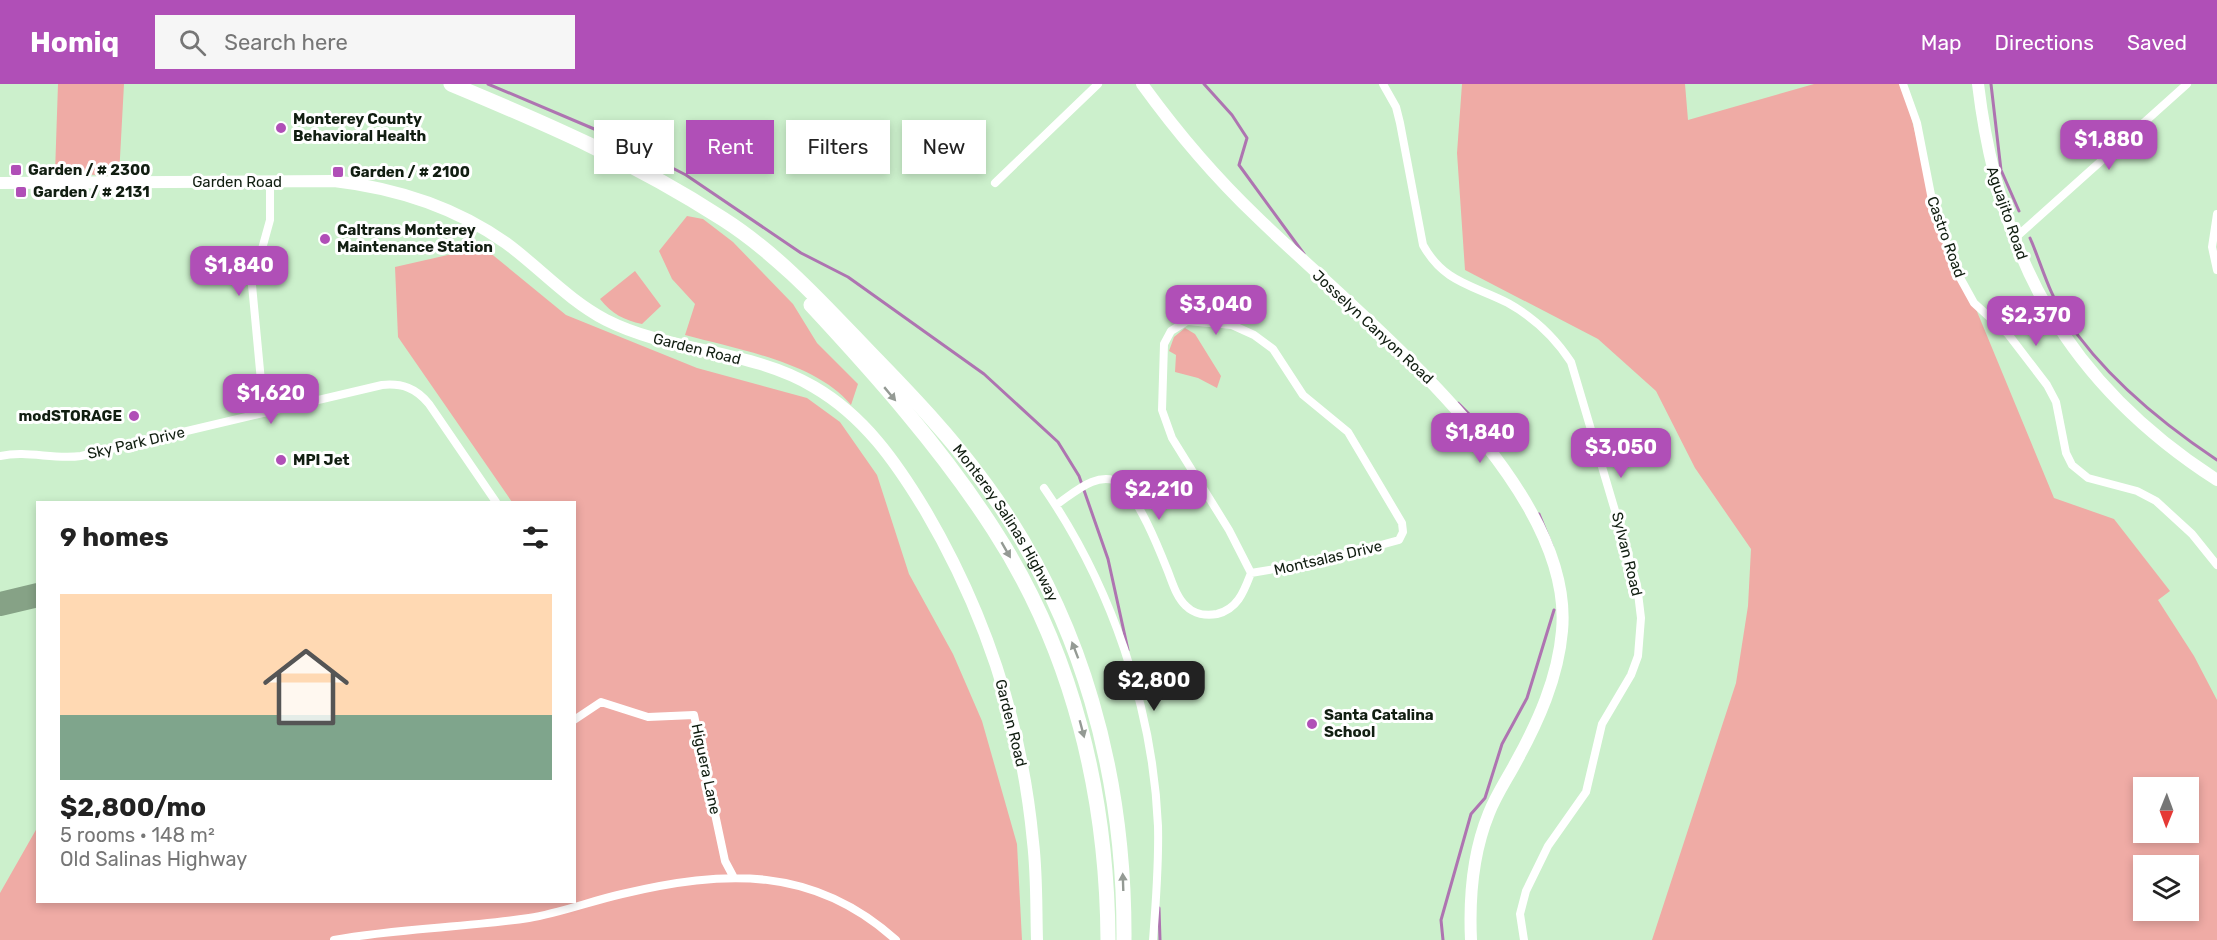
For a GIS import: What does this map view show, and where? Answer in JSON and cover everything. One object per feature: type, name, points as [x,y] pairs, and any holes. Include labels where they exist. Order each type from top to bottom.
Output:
[{"type":"highway","name":"Monterey Salinas Highway","points":[[451,84],[603,149],[722,218],[771,255],[826,307],[964,456],[1018,534],[1071,638],[1101,729],[1119,824],[1124,940]]},
{"type":"highway","name":"Monterey Salinas Highway","points":[[702,207],[761,255],[838,333],[944,460],[1005,547],[1047,629],[1078,716],[1098,809],[1105,886]]},
{"type":"highway","points":[[1102,940],[1105,886]]},
{"type":"highway","points":[[1105,886],[1108,940]]},
{"type":"street","points":[[995,183],[1098,84]]},
{"type":"street","name":"Josselyn Canyon Road","points":[[1142,84],[1170,121],[1248,208],[1454,405],[1512,483],[1540,531],[1556,571],[1562,619],[1556,662],[1542,709],[1485,823],[1474,870],[1472,940]]},
{"type":"street","name":"Sylvan Road","points":[[1383,84],[1398,115],[1421,234],[1430,256],[1449,276],[1506,302],[1537,322],[1551,334],[1571,362],[1637,585],[1641,618],[1638,656],[1631,675],[1602,724],[1586,792],[1548,846],[1529,885],[1520,914],[1524,940]]},
{"type":"street","name":"Castro Road","points":[[1903,84],[1917,123],[1933,205],[1958,274],[1974,303],[2008,334],[2047,385],[2056,402],[2066,453],[2072,465],[2088,478],[2138,492],[2156,501],[2192,534],[2217,565]]},
{"type":"street","name":"Aguajito Road","points":[[1978,84],[1994,182],[2014,239],[2050,315],[2100,382],[2123,406],[2175,453],[2217,480]]},
{"type":"street","points":[[2014,239],[2187,84]]},
{"type":"street","points":[[264,413],[252,285],[270,220],[270,181]]},
{"type":"street","name":"Garden Road","points":[[0,183],[270,181],[358,184],[420,199],[450,212],[505,243],[578,303],[608,321],[662,340],[767,366],[828,395],[863,425],[900,470],[941,537],[963,581],[999,675],[1018,743],[1030,810],[1036,876],[1037,940]]},
{"type":"street","points":[[2217,214],[2212,247],[2217,270]]},
{"type":"street","name":"Montsalas Drive","points":[[1186,321],[1232,325],[1254,335],[1273,349],[1303,395],[1348,432],[1402,523],[1403,532],[1396,543],[1322,561],[1251,573],[1229,530],[1172,438],[1162,410],[1164,344],[1172,331],[1186,321]]},
{"type":"street","name":"Sky Park Drive","points":[[0,456],[22,452],[58,458],[81,456],[382,385],[409,387],[429,404],[495,501]]},
{"type":"street","points":[[1056,505],[1095,480],[1108,479],[1121,483],[1151,534],[1178,594],[1185,606],[1194,611],[1210,615],[1228,609],[1240,599],[1251,573]]},
{"type":"street","points":[[1044,488],[1083,552],[1107,604],[1128,666],[1145,730],[1152,767],[1158,824],[1158,880],[1153,940]]},
{"type":"street","name":"Higuera Lane","points":[[576,719],[601,702],[648,717],[694,715],[725,861],[733,876]]},
{"type":"street","points":[[334,940],[531,917],[624,893],[733,876],[784,882],[833,897],[857,909],[896,940]]},
{"type":"shaded area","points":[[58,84],[124,84],[119,176],[55,173]]},
{"type":"shaded area","points":[[1462,84],[1685,84],[1688,120],[1814,84],[1903,84],[1933,205],[2054,498],[2114,519],[2170,591],[2158,600],[2194,656],[2217,700],[2217,940],[1652,940],[1736,683],[1748,606],[1751,549],[1695,468],[1656,391],[1598,339],[1465,270],[1457,153]]},
{"type":"shaded area","points":[[687,216],[703,219],[733,242],[793,304],[817,343],[858,384],[851,405],[836,390],[797,368],[751,352],[685,335],[695,304],[672,279],[659,251]]},
{"type":"shaded area","points":[[483,247],[566,315],[697,368],[807,398],[840,422],[877,475],[909,574],[953,654],[982,721],[1017,844],[1022,940],[0,940],[0,893],[36,830],[36,903],[576,903],[576,501],[511,501],[398,337],[395,267]]},
{"type":"shaded area","points":[[635,271],[661,306],[642,324],[619,316],[600,299]]},
{"type":"shaded area","points":[[1185,328],[1195,334],[1221,376],[1217,388],[1198,378],[1175,372],[1176,355],[1169,351],[1174,337]]},
{"type":"waterway","points":[[488,84],[606,134],[686,175],[801,253],[848,277],[984,374],[1058,442],[1079,476],[1108,559],[1128,650]]},
{"type":"waterway","points":[[1204,84],[1232,115],[1247,138],[1239,165],[1304,254]]},
{"type":"waterway","points":[[1991,84],[2001,170],[2019,211]]},
{"type":"waterway","points":[[2030,238],[2059,308],[2080,338],[2134,396],[2175,430],[2217,460]]},
{"type":"waterway","points":[[1458,403],[1473,418],[1490,441]]},
{"type":"waterway","points":[[1539,514],[1552,546]]},
{"type":"waterway","points":[[1443,940],[1441,920],[1471,814],[1485,798],[1502,744],[1527,698],[1554,610]]},
{"type":"waterway","points":[[1159,908],[1160,940]]},
{"type":"taxiway","points":[[0,604],[36,595]]},
{"type":"place","name":"Monterey County Behavioral Health","points":[[281,128]]},
{"type":"place","name":"Garden / # 2300","points":[[16,170]]},
{"type":"place","name":"Garden / # 2100","points":[[338,172]]},
{"type":"place","name":"Garden / # 2131","points":[[21,192]]},
{"type":"place","name":"Caltrans Monterey Maintenance Station","points":[[325,239]]},
{"type":"place","name":"modSTORAGE","points":[[134,416]]},
{"type":"place","name":"MPI Jet","points":[[281,460]]},
{"type":"place","name":"Santa Catalina School","points":[[1312,724]]}]
